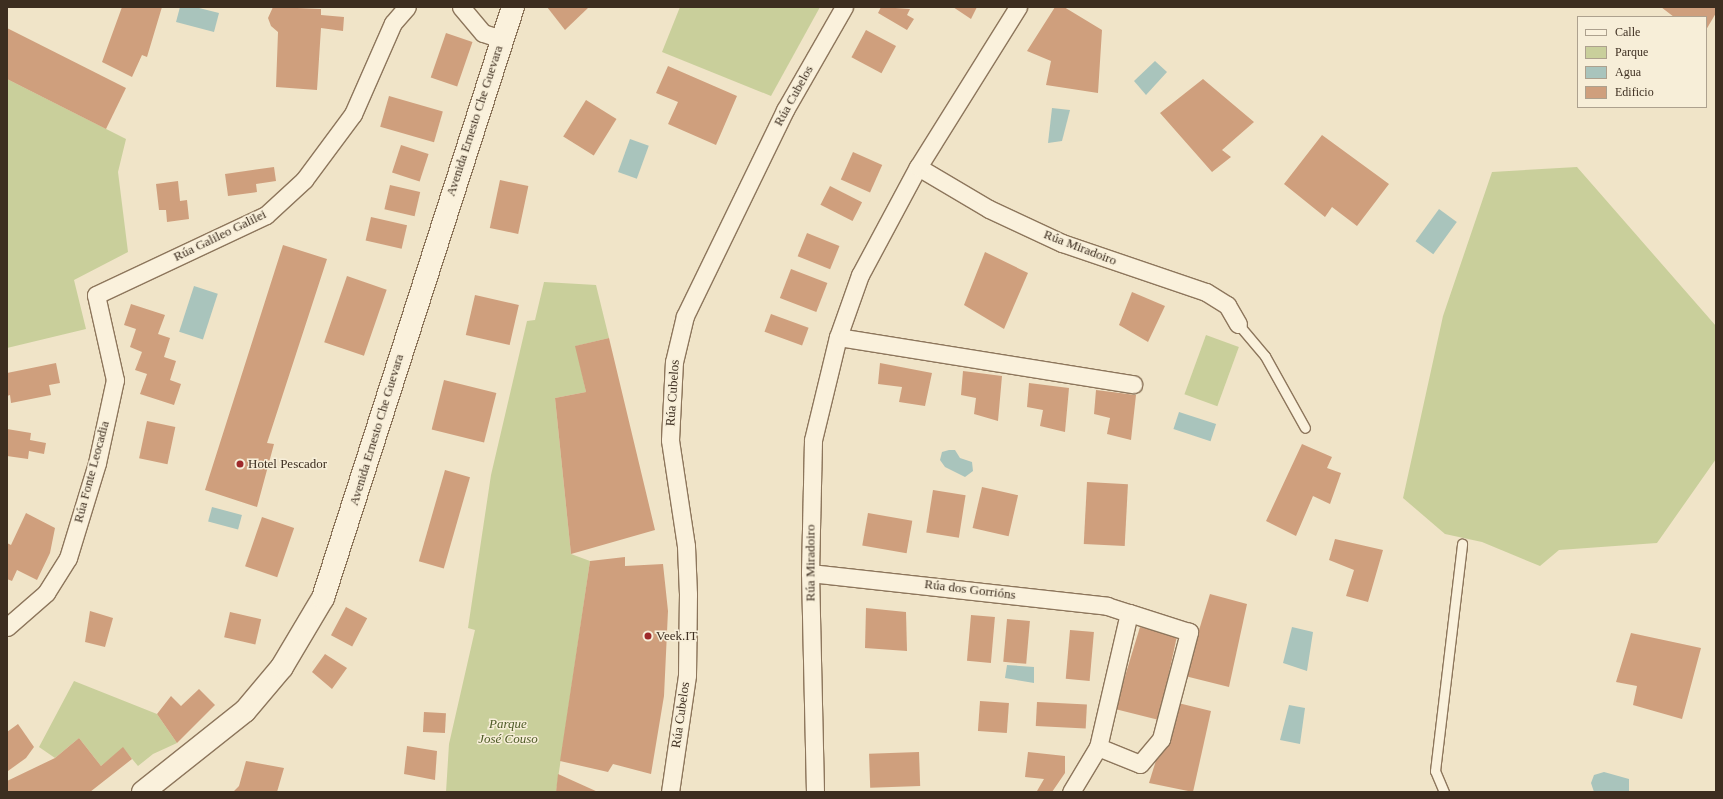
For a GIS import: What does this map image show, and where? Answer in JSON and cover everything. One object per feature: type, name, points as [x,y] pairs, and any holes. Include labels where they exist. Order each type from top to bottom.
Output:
[{"type":"main road","name":"Avenida Ernesto Che Guevara","points":[[143,792],[245,711],[282,667],[323,598],[502,39],[514,7]]},
{"type":"street","name":"Rúa Galileo Galilei","points":[[96,295],[266,215],[304,180],[353,114],[393,23],[407,7]]},
{"type":"street","name":"Rúa Cubelos","points":[[670,792],[687,675],[688,602],[686,546],[670,440],[674,362],[688,308],[784,110],[844,7]]},
{"type":"street","name":"Rúa Miradoiro","points":[[815,792],[810,573],[813,440],[838,337],[860,275],[918,167],[1018,7]]},
{"type":"street","points":[[465,13],[485,23],[502,39]]},
{"type":"street","name":"Rúa Miradoiro","points":[[918,167],[989,209],[1062,243],[1206,292],[1227,305],[1238,324]]},
{"type":"street","name":"Rúa Fonte Leocadia","points":[[7,627],[46,593],[68,558],[97,463],[115,380],[96,295]]},
{"type":"street","points":[[838,337],[1133,384]]},
{"type":"street","name":"Rúa dos Gorrións","points":[[810,573],[1107,606],[1189,632],[1161,739],[1140,764],[1098,748]]},
{"type":"street","points":[[1070,792],[1098,748],[1129,613]]},
{"type":"lane","points":[[1238,324],[1265,356],[1305,428]]},
{"type":"lane","points":[[1444,792],[1435,771],[1462,544]]},
{"type":"green space","points":[[680,7],[820,7],[771,96],[662,52]]},
{"type":"green space","points":[[7,79],[126,139],[118,172],[128,252],[74,280],[86,329],[7,348]]},
{"type":"green space","points":[[1577,167],[1716,326],[1716,459],[1657,543],[1559,550],[1540,566],[1482,542],[1445,534],[1403,498],[1443,316],[1492,172]]},
{"type":"green space","name":"Parque José Couso","points":[[544,282],[596,285],[609,338],[576,346],[586,392],[555,398],[571,554],[590,561],[556,792],[446,792],[449,744],[475,630],[468,628],[491,475],[527,321],[535,320]]},
{"type":"green space","points":[[1206,335],[1239,347],[1217,406],[1184,394]]},
{"type":"green space","points":[[74,681],[157,714],[177,743],[153,754],[138,766],[123,748],[101,766],[79,738],[55,758],[39,747]]},
{"type":"water","points":[[180,7],[195,7],[219,13],[214,32],[176,22]]},
{"type":"water","points":[[1155,61],[1167,72],[1146,95],[1134,81]]},
{"type":"water","points":[[1052,108],[1070,110],[1062,141],[1048,143]]},
{"type":"water","points":[[630,139],[649,146],[637,179],[618,172]]},
{"type":"water","points":[[1439,209],[1457,222],[1433,254],[1415,241]]},
{"type":"water","points":[[194,286],[218,294],[203,339],[179,332]]},
{"type":"water","points":[[1179,412],[1216,424],[1211,441],[1173,429]]},
{"type":"water","points":[[955,450],[960,458],[972,462],[973,471],[965,477],[945,467],[940,460],[942,452]]},
{"type":"water","points":[[212,507],[242,515],[238,530],[208,521]]},
{"type":"water","points":[[1292,627],[1313,632],[1307,671],[1283,663]]},
{"type":"water","points":[[1007,665],[1034,667],[1034,683],[1005,678]]},
{"type":"water","points":[[1289,705],[1305,708],[1300,744],[1280,740]]},
{"type":"water","points":[[1604,772],[1629,779],[1629,792],[1594,792],[1591,783],[1594,775]]},
{"type":"building","points":[[122,7],[162,7],[147,57],[142,55],[132,77],[102,62]]},
{"type":"building","points":[[273,7],[321,9],[321,15],[344,17],[343,31],[321,28],[317,90],[276,87],[278,32],[271,26],[268,18]]},
{"type":"building","points":[[547,7],[589,7],[565,30]]},
{"type":"building","points":[[881,7],[910,9],[907,15],[914,19],[907,30],[878,13]]},
{"type":"building","points":[[953,7],[977,7],[971,19]]},
{"type":"building","points":[[1055,7],[1064,7],[1102,30],[1098,93],[1046,85],[1051,61],[1027,51]]},
{"type":"building","points":[[1661,7],[1715,7],[1716,13],[1707,28],[1707,16],[1673,16]]},
{"type":"building","points":[[7,28],[126,88],[106,129],[7,79]]},
{"type":"building","points":[[866,30],[896,46],[881,73],[851,57]]},
{"type":"building","points":[[446,33],[472,42],[457,87],[431,77]]},
{"type":"building","points":[[668,66],[737,96],[716,145],[668,124],[678,102],[656,93]]},
{"type":"building","points":[[1203,79],[1254,122],[1222,150],[1231,157],[1212,172],[1160,113]]},
{"type":"building","points":[[389,96],[443,111],[434,142],[380,127]]},
{"type":"building","points":[[586,100],[617,119],[594,156],[563,136]]},
{"type":"building","points":[[1322,135],[1389,184],[1357,226],[1332,207],[1325,217],[1284,184]]},
{"type":"building","points":[[401,145],[429,154],[420,182],[392,173]]},
{"type":"building","points":[[853,152],[882,165],[870,192],[841,179]]},
{"type":"building","points":[[274,167],[276,181],[256,184],[257,192],[228,196],[225,174]]},
{"type":"building","points":[[500,180],[528,186],[518,234],[490,228]]},
{"type":"building","points":[[178,181],[180,201],[187,200],[189,219],[167,222],[166,210],[159,210],[156,184]]},
{"type":"building","points":[[390,185],[420,192],[415,216],[384,209]]},
{"type":"building","points":[[830,186],[862,202],[853,221],[820,205]]},
{"type":"building","points":[[371,217],[407,225],[402,249],[366,240]]},
{"type":"building","points":[[807,233],[839,246],[830,269],[798,256]]},
{"type":"building","points":[[283,245],[327,259],[267,443],[274,444],[257,507],[205,490]]},
{"type":"building","points":[[985,252],[1028,273],[1004,329],[964,305]]},
{"type":"building","points":[[791,269],[827,283],[816,312],[780,298]]},
{"type":"building","points":[[347,276],[387,290],[364,356],[324,342]]},
{"type":"building","points":[[1132,292],[1165,306],[1148,342],[1119,325]]},
{"type":"building","points":[[475,295],[519,305],[510,345],[466,335]]},
{"type":"building","points":[[131,304],[165,315],[158,334],[170,338],[164,357],[176,361],[170,380],[181,384],[174,405],[140,394],[147,374],[135,370],[142,352],[130,347],[136,329],[124,325]]},
{"type":"building","points":[[771,314],[809,328],[802,346],[765,332]]},
{"type":"building","points":[[609,338],[655,530],[571,554],[555,398],[586,392],[575,346]]},
{"type":"building","points":[[56,363],[60,383],[49,385],[51,395],[11,403],[10,395],[7,396],[7,373]]},
{"type":"building","points":[[880,363],[932,373],[925,406],[899,402],[902,387],[878,384]]},
{"type":"building","points":[[963,371],[1002,376],[998,421],[974,414],[976,398],[961,395]]},
{"type":"building","points":[[444,380],[496,393],[484,443],[432,429]]},
{"type":"building","points":[[1029,383],[1069,388],[1065,432],[1040,426],[1043,410],[1027,407]]},
{"type":"building","points":[[1096,390],[1136,395],[1131,440],[1107,434],[1110,418],[1094,414]]},
{"type":"building","points":[[147,421],[175,427],[167,464],[139,458]]},
{"type":"building","points":[[7,429],[31,433],[30,440],[46,443],[44,454],[29,451],[28,459],[7,456]]},
{"type":"building","points":[[1302,444],[1332,457],[1327,468],[1341,473],[1330,504],[1313,496],[1296,536],[1266,521]]},
{"type":"building","points":[[445,470],[470,477],[444,568],[419,561]]},
{"type":"building","points":[[1087,482],[1128,484],[1125,546],[1084,544]]},
{"type":"building","points":[[982,487],[1018,495],[1009,536],[973,528]]},
{"type":"building","points":[[933,490],[966,495],[959,538],[926,532]]},
{"type":"building","points":[[26,513],[55,528],[50,553],[37,580],[17,570],[12,581],[7,579],[7,543],[11,545]]},
{"type":"building","points":[[868,513],[912,521],[907,553],[862,545]]},
{"type":"building","points":[[262,517],[294,528],[277,577],[245,566]]},
{"type":"building","points":[[1335,539],[1383,550],[1368,602],[1346,596],[1354,570],[1329,560]]},
{"type":"building","points":[[625,557],[625,566],[663,564],[668,611],[664,696],[651,774],[613,764],[608,772],[560,761],[590,561]]},
{"type":"building","points":[[1210,594],[1247,604],[1229,687],[1185,676]]},
{"type":"building","points":[[346,607],[367,618],[352,647],[331,635]]},
{"type":"building","points":[[866,608],[906,612],[907,651],[865,648]]},
{"type":"building","points":[[90,611],[113,618],[105,647],[85,642]]},
{"type":"building","points":[[230,612],[261,619],[255,645],[224,637]]},
{"type":"building","points":[[971,615],[995,617],[991,663],[967,661]]},
{"type":"building","points":[[1007,619],[1030,621],[1026,664],[1003,662]]},
{"type":"building","points":[[1140,627],[1177,636],[1159,720],[1115,709]]},
{"type":"building","points":[[1070,630],[1094,632],[1090,681],[1066,679]]},
{"type":"building","points":[[1631,633],[1701,648],[1682,719],[1633,705],[1637,686],[1616,682]]},
{"type":"building","points":[[325,654],[347,668],[332,689],[312,672]]},
{"type":"building","points":[[199,689],[215,705],[177,743],[157,714],[171,696],[181,706]]},
{"type":"building","points":[[980,701],[1009,703],[1007,733],[978,731]]},
{"type":"building","points":[[1037,702],[1087,705],[1086,729],[1036,726]]},
{"type":"building","points":[[1174,702],[1211,711],[1193,792],[1149,783]]},
{"type":"building","points":[[424,712],[446,713],[445,733],[423,732]]},
{"type":"building","points":[[18,724],[34,747],[26,758],[8,771],[7,732]]},
{"type":"building","points":[[79,738],[101,766],[123,747],[132,759],[90,792],[7,792],[7,781],[55,758]]},
{"type":"building","points":[[407,746],[437,751],[435,780],[404,774]]},
{"type":"building","points":[[919,752],[920,786],[870,788],[869,754]]},
{"type":"building","points":[[1028,752],[1065,756],[1065,773],[1052,792],[1037,791],[1044,779],[1025,777]]},
{"type":"building","points":[[246,761],[284,768],[277,792],[233,792],[239,786]]},
{"type":"building","points":[[558,774],[598,792],[556,792]]},
{"type":"place","name":"Hotel Pescador","points":[[240,464]]},
{"type":"place","name":"Veek.IT","points":[[648,636]]}]
